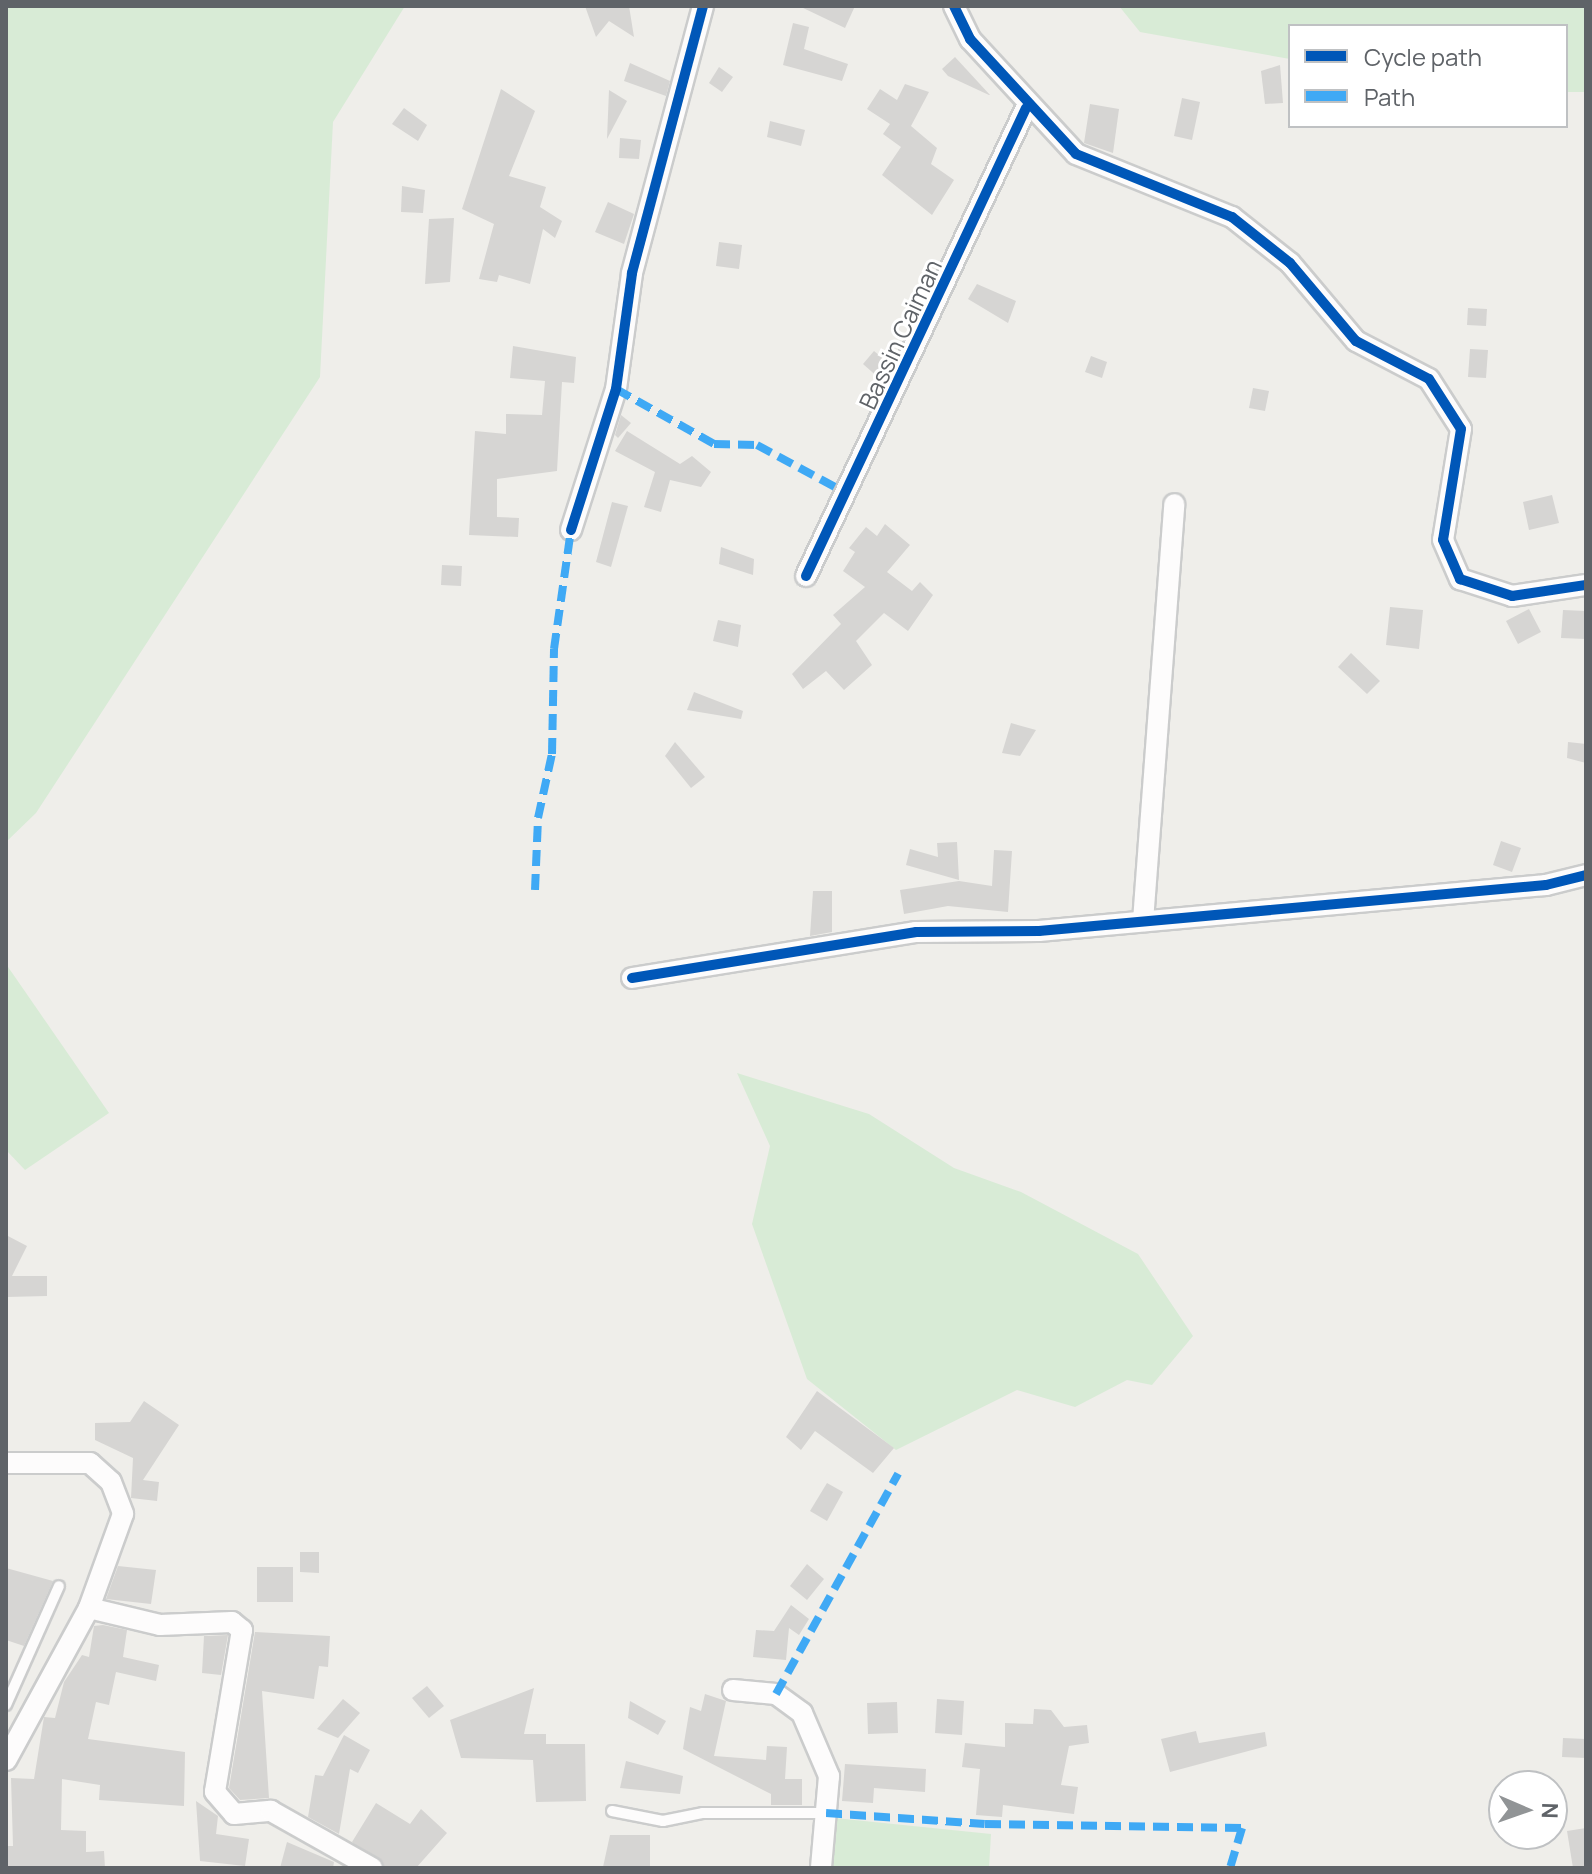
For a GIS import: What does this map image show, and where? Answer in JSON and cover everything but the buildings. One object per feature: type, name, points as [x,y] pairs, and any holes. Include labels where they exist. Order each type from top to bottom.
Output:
[{"type":"street","points":[[571,530],[616,389],[632,273],[703,6]]},
{"type":"street","points":[[954,6],[970,39],[1026,108],[1096,167],[1169,186],[1232,217],[1290,263],[1356,341],[1429,379],[1461,429],[1443,540],[1460,579],[1512,596],[1586,585]]},
{"type":"street","name":"Bassin Caiman","points":[[806,576],[1026,108]]},
{"type":"street","points":[[1143,921],[1174,504]]},
{"type":"street","points":[[632,978],[916,932],[1143,921],[1586,875]]},
{"type":"street","points":[[6,1463],[90,1463],[111,1482],[123,1514],[89,1608],[6,1760]]},
{"type":"street","points":[[89,1608],[160,1625],[232,1622],[242,1630],[215,1792],[234,1814],[271,1811],[372,1868]]},
{"type":"street","points":[[733,1690],[776,1694],[802,1713],[829,1776],[821,1868]]},
{"type":"lane","points":[[6,1705],[59,1586]]},
{"type":"lane","points":[[612,1811],[663,1821],[703,1813],[826,1813]]},
{"type":"green space","points":[[6,6],[405,6],[333,122],[320,377],[36,813],[6,842]]},
{"type":"green space","points":[[1119,6],[1586,6],[1586,92],[1568,92],[1568,24],[1288,24],[1288,59],[1140,32]]},
{"type":"green space","points":[[6,964],[109,1113],[25,1170],[6,1150]]},
{"type":"green space","points":[[737,1073],[869,1114],[954,1168],[1021,1192],[1138,1254],[1193,1336],[1152,1385],[1127,1380],[1075,1407],[1017,1390],[896,1450],[807,1379],[752,1224],[770,1146]]},
{"type":"green space","points":[[835,1818],[991,1834],[989,1868],[826,1868]]},
{"type":"marked path","points":[[616,389],[714,444],[757,445],[846,493]]},
{"type":"marked path","points":[[535,890],[538,818],[552,754],[554,649],[571,530]]},
{"type":"marked path","points":[[776,1694],[898,1474]]},
{"type":"marked path","points":[[826,1813],[985,1824],[1242,1828],[1230,1868]]},
{"type":"cycle path","points":[[571,530],[616,389],[632,273],[703,6]]},
{"type":"cycle path","points":[[954,6],[970,39],[1076,154],[1232,217],[1290,263],[1356,341],[1429,379],[1461,429],[1443,540],[1460,579],[1512,596],[1586,585]]},
{"type":"cycle path","points":[[806,576],[1026,108]]},
{"type":"cycle path","points":[[632,978],[916,932],[1039,931],[1546,885],[1586,875]]}]
